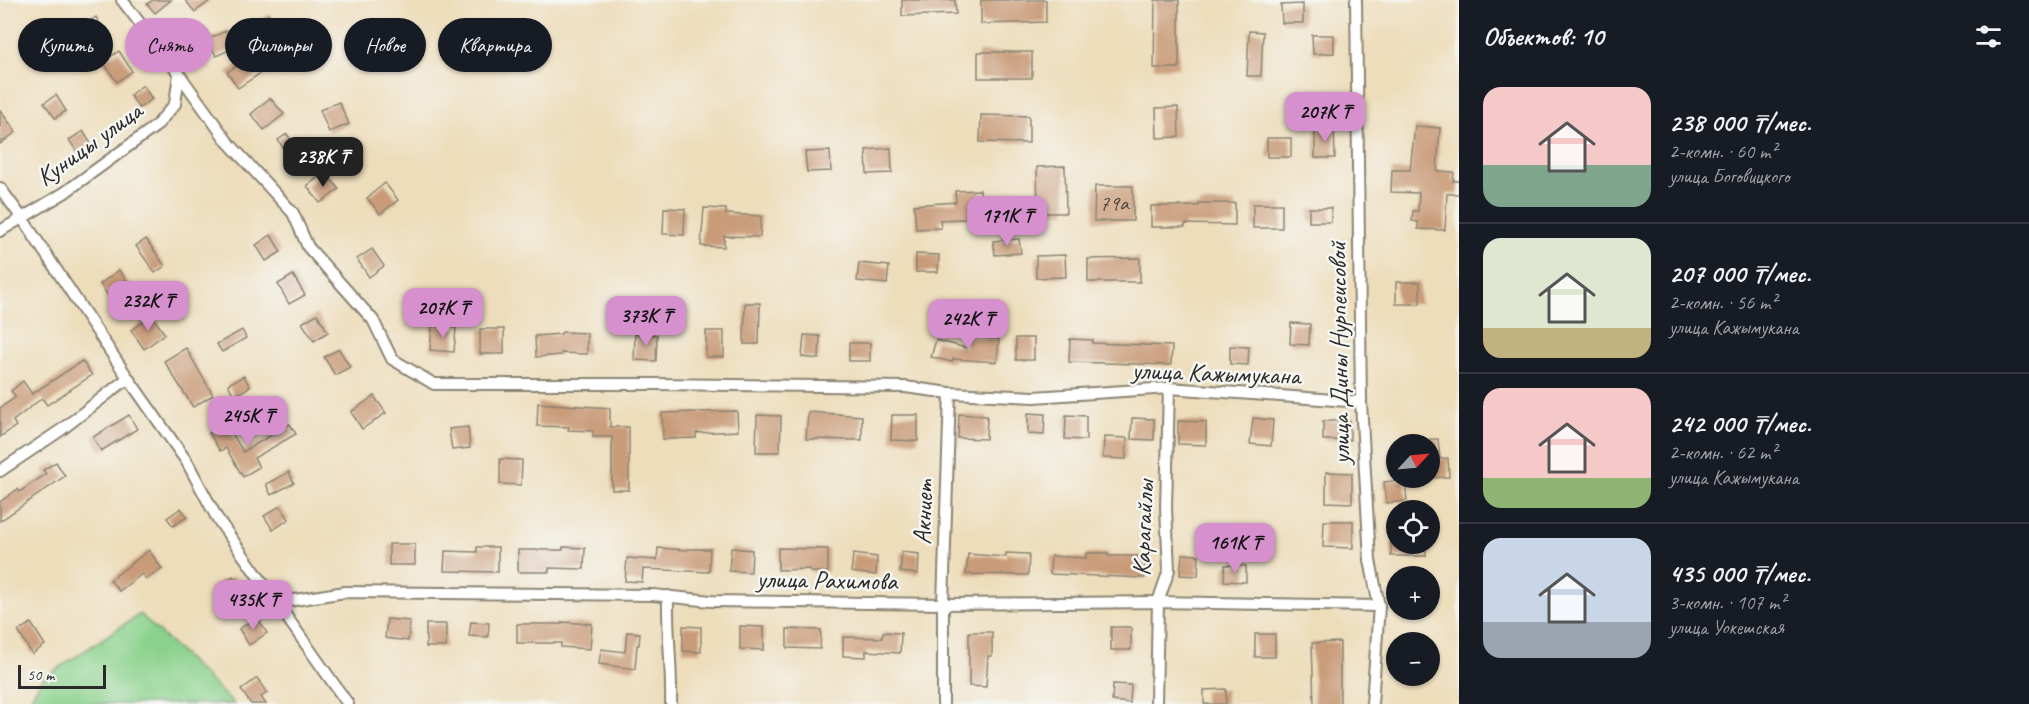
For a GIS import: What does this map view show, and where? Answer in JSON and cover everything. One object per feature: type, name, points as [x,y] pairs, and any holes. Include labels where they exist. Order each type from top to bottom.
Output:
[{"type":"street","name":"улица Кажымукана","points":[[122,0],[227,141],[292,213],[308,248],[373,320],[392,359],[434,384],[905,387],[950,393],[1034,397],[1169,388],[1361,402]]},
{"type":"street","name":"улица Дины Нурпеисовой","points":[[1356,0],[1361,402],[1370,560],[1379,606],[1372,704]]},
{"type":"street","name":"Куницы улица","points":[[0,231],[64,193],[156,126],[175,104],[179,74]]},
{"type":"street","points":[[0,188],[187,462],[217,518],[348,704]]},
{"type":"street","points":[[0,471],[61,430],[128,378]]},
{"type":"street","name":"Карагайлы","points":[[1156,704],[1158,602],[1169,570],[1166,508],[1169,388]]},
{"type":"street","name":"Акниет","points":[[943,704],[943,604],[950,393]]},
{"type":"street","name":"улица Рахимова","points":[[276,603],[345,592],[668,596],[711,601],[943,604],[1158,602],[1379,606]]},
{"type":"street","points":[[668,596],[667,635],[672,672],[671,704]]},
{"type":"green space","points":[[140,614],[234,704],[27,704],[42,679]]},
{"type":"building","points":[[153,0],[171,0],[155,13],[147,4]]},
{"type":"building","points":[[185,0],[211,0],[195,12]]},
{"type":"building","points":[[902,0],[955,0],[956,14],[902,16]]},
{"type":"building","points":[[981,0],[1046,0],[1046,22],[981,24]]},
{"type":"building","points":[[1155,0],[1179,0],[1179,68],[1154,68]]},
{"type":"building","points":[[1303,4],[1303,23],[1282,23],[1281,5]]},
{"type":"building","points":[[225,31],[225,52],[216,56],[213,50],[213,37]]},
{"type":"building","points":[[1249,31],[1263,32],[1261,76],[1247,76]]},
{"type":"building","points":[[1312,35],[1334,35],[1334,53],[1313,54]]},
{"type":"building","points":[[119,51],[125,60],[125,72],[131,72],[117,82],[110,72],[113,72],[113,55]]},
{"type":"building","points":[[978,52],[1032,52],[1032,78],[978,78]]},
{"type":"building","points":[[227,72],[262,72],[238,88]]},
{"type":"building","points":[[143,85],[152,99],[139,108],[130,95]]},
{"type":"building","points":[[56,95],[66,111],[55,118],[44,103]]},
{"type":"building","points":[[270,98],[284,114],[264,130],[251,114]]},
{"type":"building","points":[[339,102],[349,124],[329,132],[320,110]]},
{"type":"building","points":[[1178,107],[1179,137],[1157,138],[1156,108]]},
{"type":"building","points":[[0,110],[16,132],[0,144]]},
{"type":"building","points":[[981,115],[1029,116],[1029,143],[980,142]]},
{"type":"building","points":[[1415,126],[1440,128],[1437,171],[1454,172],[1453,181],[1459,181],[1459,194],[1447,194],[1445,230],[1418,229],[1418,222],[1412,221],[1413,211],[1418,211],[1419,193],[1391,192],[1392,170],[1410,170]]},
{"type":"building","points":[[1315,128],[1334,128],[1335,158],[1315,158]]},
{"type":"building","points":[[83,131],[91,144],[78,153],[69,140]]},
{"type":"building","points":[[287,134],[299,153],[290,159],[278,140]]},
{"type":"building","points":[[1267,138],[1291,138],[1291,157],[1267,157]]},
{"type":"building","points":[[891,148],[892,173],[867,174],[866,150]]},
{"type":"building","points":[[830,151],[831,171],[807,172],[805,152]]},
{"type":"building","points":[[1065,166],[1066,213],[1038,213],[1037,167]]},
{"type":"building","points":[[325,172],[339,189],[320,203],[307,186]]},
{"type":"building","points":[[385,183],[398,200],[380,214],[367,198]]},
{"type":"building","points":[[1095,186],[1133,186],[1133,221],[1094,221]]},
{"type":"building","points":[[980,190],[982,218],[940,220],[941,228],[916,229],[914,205],[956,202],[955,191]]},
{"type":"building","points":[[1199,203],[1235,203],[1235,225],[1185,224],[1185,227],[1151,227],[1151,206],[1199,206]]},
{"type":"building","points":[[1253,204],[1282,204],[1282,228],[1253,228]]},
{"type":"building","points":[[664,208],[685,209],[684,235],[663,234]]},
{"type":"building","points":[[704,208],[726,209],[726,214],[761,216],[760,237],[724,236],[724,247],[701,246]]},
{"type":"building","points":[[1309,208],[1331,208],[1331,222],[1309,222]]},
{"type":"building","points":[[271,235],[281,252],[266,261],[256,245]]},
{"type":"building","points":[[146,239],[165,266],[155,273],[136,246]]},
{"type":"building","points":[[1019,239],[1021,253],[995,255],[993,241]]},
{"type":"building","points":[[372,249],[384,266],[369,277],[357,259]]},
{"type":"building","points":[[916,254],[939,255],[938,272],[916,272]]},
{"type":"building","points":[[1065,255],[1066,277],[1036,278],[1036,256]]},
{"type":"building","points":[[1140,258],[1140,282],[1088,282],[1088,259]]},
{"type":"building","points":[[859,263],[889,266],[887,284],[857,281]]},
{"type":"building","points":[[119,270],[132,288],[112,302],[100,284]]},
{"type":"building","points":[[293,275],[305,295],[289,304],[278,284]]},
{"type":"building","points":[[1396,282],[1420,282],[1420,304],[1396,304]]},
{"type":"building","points":[[745,303],[760,303],[759,344],[744,344]]},
{"type":"building","points":[[317,314],[328,332],[314,341],[302,323]]},
{"type":"building","points":[[152,316],[165,334],[144,349],[131,330]]},
{"type":"building","points":[[1291,323],[1310,324],[1309,345],[1290,344]]},
{"type":"building","points":[[432,326],[456,328],[454,352],[430,350]]},
{"type":"building","points":[[480,329],[504,329],[504,354],[480,354]]},
{"type":"building","points":[[242,330],[246,338],[222,352],[217,344]]},
{"type":"building","points":[[706,331],[724,331],[724,357],[706,357]]},
{"type":"building","points":[[562,332],[587,333],[587,354],[561,353],[561,355],[536,357],[535,336],[561,334]]},
{"type":"building","points":[[635,334],[657,335],[656,361],[634,360]]},
{"type":"building","points":[[804,335],[820,336],[819,359],[802,357]]},
{"type":"building","points":[[966,337],[999,339],[997,362],[953,359],[952,362],[931,357],[936,340],[966,348]]},
{"type":"building","points":[[1016,338],[1034,338],[1034,360],[1016,360]]},
{"type":"building","points":[[1070,339],[1093,340],[1092,343],[1172,346],[1171,365],[1069,362]]},
{"type":"building","points":[[849,343],[870,343],[870,361],[849,361]]},
{"type":"building","points":[[1230,346],[1249,347],[1248,365],[1230,364]]},
{"type":"building","points":[[186,348],[213,395],[193,407],[164,361]]},
{"type":"building","points":[[339,349],[350,367],[335,375],[324,357]]},
{"type":"building","points":[[82,361],[92,375],[47,405],[42,398],[13,421],[16,426],[0,437],[0,408],[16,397],[11,391],[23,381],[32,394]]},
{"type":"building","points":[[244,376],[250,387],[234,396],[228,384]]},
{"type":"building","points":[[374,396],[386,413],[362,429],[351,412]]},
{"type":"building","points":[[538,403],[610,408],[610,427],[629,427],[629,490],[612,490],[612,437],[593,437],[593,431],[568,430],[569,427],[537,426]]},
{"type":"building","points":[[737,411],[738,431],[696,433],[696,438],[663,439],[662,413]]},
{"type":"building","points":[[808,412],[862,416],[862,440],[806,439]]},
{"type":"building","points":[[1028,413],[1045,414],[1044,435],[1028,434]]},
{"type":"building","points":[[959,414],[987,416],[986,439],[958,438]]},
{"type":"building","points":[[129,415],[137,429],[101,451],[93,437]]},
{"type":"building","points":[[757,415],[781,416],[780,452],[756,452]]},
{"type":"building","points":[[892,415],[918,415],[918,441],[891,440]]},
{"type":"building","points":[[1066,415],[1086,416],[1086,440],[1065,439]]},
{"type":"building","points":[[1132,418],[1154,419],[1154,440],[1131,439]]},
{"type":"building","points":[[1253,418],[1273,420],[1271,446],[1250,444]]},
{"type":"building","points":[[1178,421],[1206,422],[1206,445],[1178,444]]},
{"type":"building","points":[[1323,421],[1350,421],[1350,440],[1323,440]]},
{"type":"building","points":[[226,423],[243,452],[290,424],[296,434],[254,458],[259,467],[243,477],[226,448],[220,451],[209,433]]},
{"type":"building","points":[[468,427],[470,448],[452,450],[449,429]]},
{"type":"building","points":[[1104,437],[1127,438],[1126,459],[1103,458]]},
{"type":"building","points":[[1448,458],[1449,477],[1440,477],[1440,459]]},
{"type":"building","points":[[500,459],[522,460],[521,485],[500,484]]},
{"type":"building","points":[[56,462],[65,476],[0,521],[0,502],[46,474],[43,470]]},
{"type":"building","points":[[289,472],[294,483],[271,495],[266,484]]},
{"type":"building","points":[[1326,472],[1352,473],[1352,503],[1326,502]]},
{"type":"building","points":[[1384,482],[1386,482],[1386,488],[1406,488],[1407,500],[1386,500],[1386,503]]},
{"type":"building","points":[[280,506],[289,519],[273,530],[264,516]]},
{"type":"building","points":[[181,508],[187,517],[173,526],[167,518]]},
{"type":"building","points":[[1324,521],[1353,521],[1353,548],[1323,547]]},
{"type":"building","points":[[389,544],[415,544],[415,565],[389,565]]},
{"type":"building","points":[[477,547],[498,547],[498,572],[444,571],[445,551],[477,552]]},
{"type":"building","points":[[563,547],[585,548],[584,569],[549,568],[549,572],[518,572],[518,550],[563,550]]},
{"type":"building","points":[[658,548],[710,549],[709,572],[643,569],[642,582],[625,581],[627,558],[657,560]]},
{"type":"building","points":[[731,548],[752,550],[751,572],[729,571]]},
{"type":"building","points":[[778,548],[828,549],[828,572],[810,572],[810,569],[778,570]]},
{"type":"building","points":[[149,550],[162,569],[146,579],[142,574],[119,591],[110,580]]},
{"type":"building","points":[[902,552],[919,554],[918,574],[900,572]]},
{"type":"building","points":[[1006,553],[1029,554],[1028,575],[966,574],[968,554],[1006,557]]},
{"type":"building","points":[[1086,553],[1108,553],[1108,556],[1145,556],[1145,578],[1050,574],[1051,556],[1086,558]]},
{"type":"building","points":[[853,554],[877,557],[876,575],[851,572]]},
{"type":"building","points":[[1182,554],[1199,555],[1198,576],[1180,575]]},
{"type":"building","points":[[1391,554],[1426,554],[1426,556],[1391,556]]},
{"type":"building","points":[[1225,565],[1246,566],[1246,582],[1224,581]]},
{"type":"building","points":[[233,576],[242,591],[227,601],[217,586]]},
{"type":"building","points":[[257,617],[267,633],[249,645],[239,629]]},
{"type":"building","points":[[387,619],[410,621],[408,641],[385,638]]},
{"type":"building","points":[[471,622],[489,623],[488,637],[469,636]]},
{"type":"building","points":[[562,622],[592,624],[590,649],[561,647],[561,643],[517,643],[517,624],[562,624]]},
{"type":"building","points":[[31,623],[45,645],[32,654],[18,631]]},
{"type":"building","points":[[426,624],[446,624],[446,647],[426,647]]},
{"type":"building","points":[[683,626],[701,627],[701,652],[683,651]]},
{"type":"building","points":[[740,626],[764,627],[764,650],[740,649]]},
{"type":"building","points":[[1111,627],[1131,627],[1131,650],[1111,650]]},
{"type":"building","points":[[787,629],[821,630],[820,649],[787,648]]},
{"type":"building","points":[[627,632],[640,633],[635,669],[599,664],[601,649],[625,652]]},
{"type":"building","points":[[883,632],[901,633],[900,653],[866,651],[866,657],[843,656],[843,637],[882,638]]},
{"type":"building","points":[[969,632],[992,632],[992,656],[988,656],[986,687],[969,686]]},
{"type":"building","points":[[1255,634],[1275,634],[1275,657],[1255,657]]},
{"type":"building","points":[[1340,642],[1340,704],[1314,704],[1312,643]]},
{"type":"building","points":[[257,678],[267,693],[261,697],[266,704],[251,704],[241,690]]},
{"type":"building","points":[[1113,684],[1131,685],[1130,703],[1112,701]]},
{"type":"building","points":[[1226,689],[1226,704],[1204,704],[1204,690]]}]
